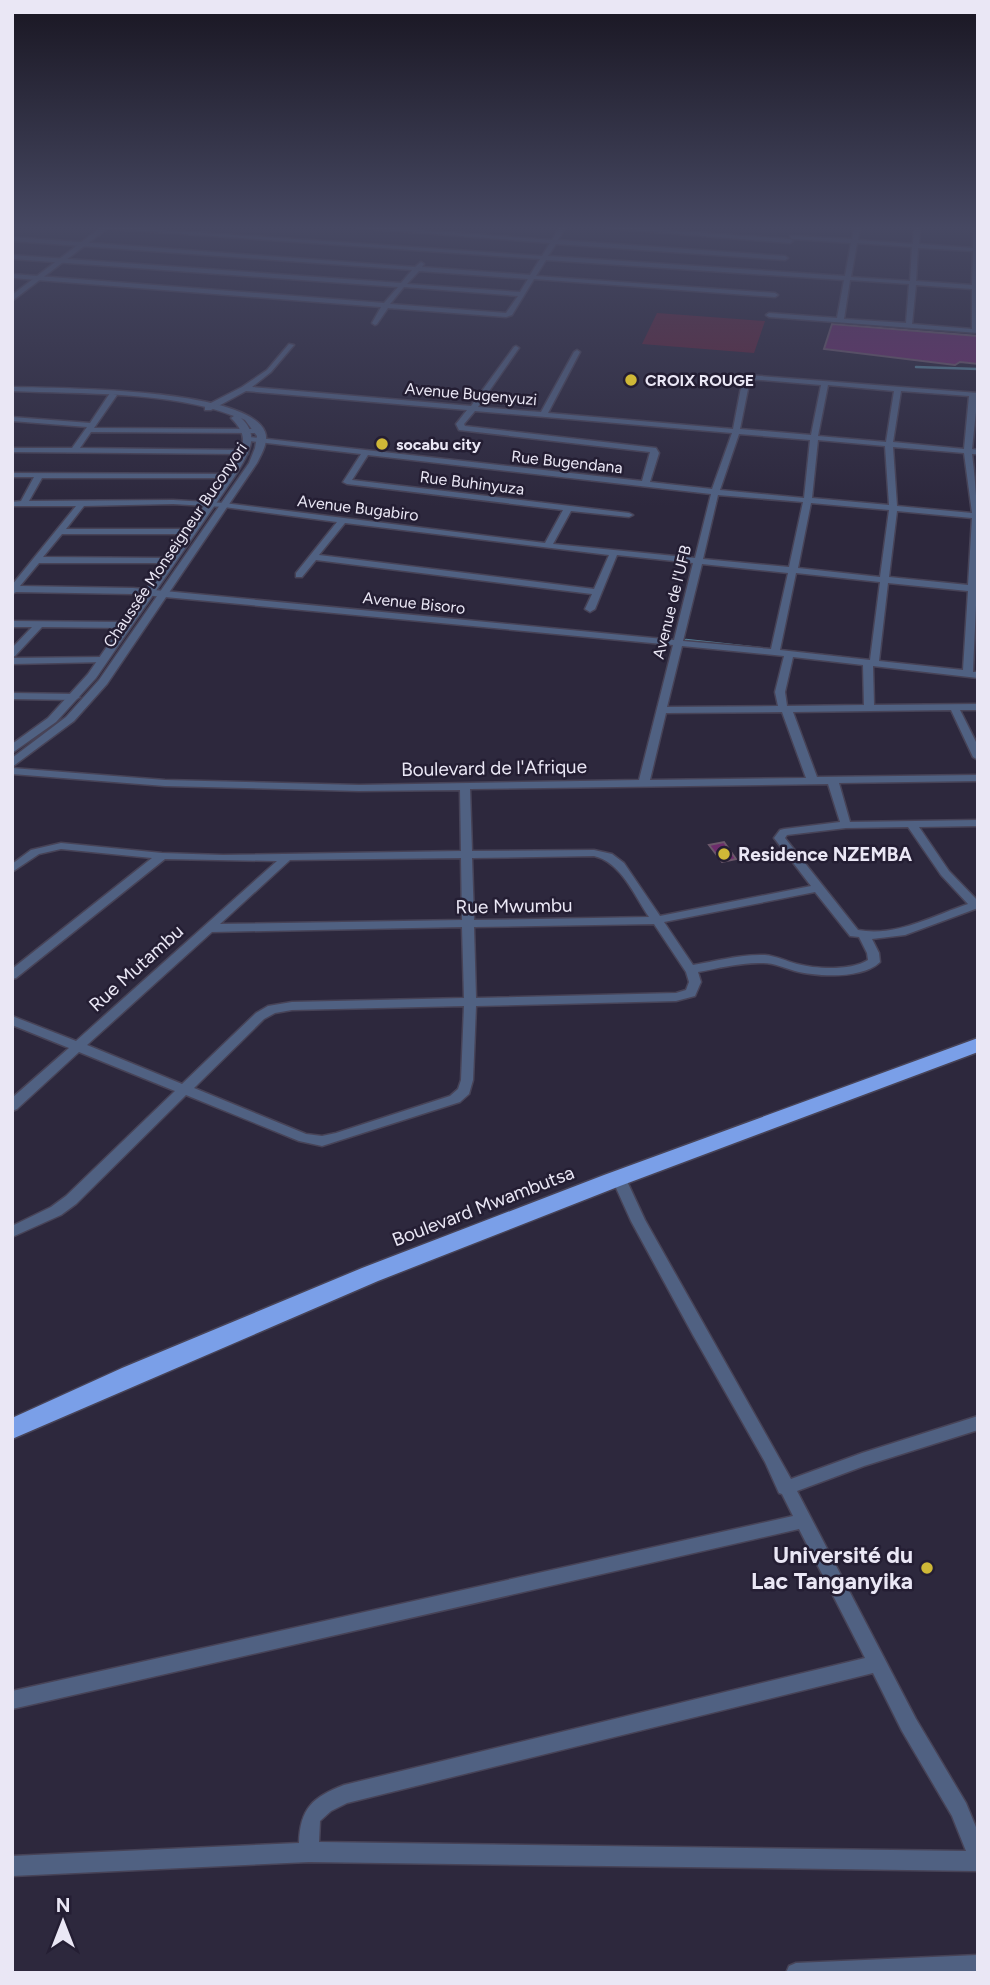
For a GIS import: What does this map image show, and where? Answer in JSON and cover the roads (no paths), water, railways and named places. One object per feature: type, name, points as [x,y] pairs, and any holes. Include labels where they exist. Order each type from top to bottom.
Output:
[{"type":"highway","name":"Boulevard Mwambutsa","points":[[12,1429],[284,1308],[459,1238],[978,1045]]},
{"type":"street","points":[[847,321],[976,331]]},
{"type":"street","points":[[909,321],[909,326]]},
{"type":"street","points":[[211,406],[245,389],[269,371],[291,345]]},
{"type":"street","points":[[516,348],[460,424],[462,428],[653,450],[655,453],[645,485]]},
{"type":"street","points":[[544,414],[577,352]]},
{"type":"street","name":"Avenue de l'UFB","points":[[644,783],[715,492],[736,431],[747,377],[825,383]]},
{"type":"street","points":[[775,652],[808,500],[814,438],[825,383],[975,395],[973,452],[977,516],[973,675]]},
{"type":"street","points":[[869,707],[871,663],[893,508],[889,444],[898,388]]},
{"type":"street","name":"Avenue Bugenyuzi","points":[[245,389],[973,452]]},
{"type":"street","name":"Chaussée Monseigneur Buconyori","points":[[12,391],[211,406],[248,418],[262,435],[253,463],[87,702],[49,737],[12,764]]},
{"type":"street","points":[[74,451],[113,397]]},
{"type":"street","name":"Chaussée Monseigneur Buconyori","points":[[12,750],[52,720],[75,696],[103,660],[245,453],[249,435],[237,418],[211,406]]},
{"type":"street","name":"Rue Bugendana","points":[[12,419],[90,428],[262,435],[365,453],[645,485],[977,516]]},
{"type":"street","points":[[12,450],[245,453]]},
{"type":"street","name":"Rue Buhinyuza","points":[[365,453],[347,482],[629,514]]},
{"type":"street","points":[[12,475],[230,476]]},
{"type":"street","points":[[24,503],[38,477]]},
{"type":"street","name":"Avenue Bugabiro","points":[[12,503],[224,505],[548,546],[976,589]]},
{"type":"street","points":[[13,590],[82,503]]},
{"type":"street","points":[[548,546],[568,509]]},
{"type":"street","points":[[299,575],[344,519]]},
{"type":"street","points":[[60,531],[191,532]]},
{"type":"street","points":[[590,609],[614,553]]},
{"type":"street","points":[[314,558],[596,592]]},
{"type":"street","points":[[37,560],[171,561]]},
{"type":"street","name":"Avenue Bisoro","points":[[13,590],[163,594],[775,652],[973,675]]},
{"type":"street","points":[[12,624],[127,625]]},
{"type":"street","points":[[12,654],[39,625]]},
{"type":"street","points":[[789,654],[780,692],[812,779]]},
{"type":"street","points":[[12,661],[103,660]]},
{"type":"street","points":[[12,696],[75,696]]},
{"type":"street","points":[[954,707],[978,757]]},
{"type":"street","points":[[663,710],[978,708]]},
{"type":"street","name":"Boulevard de l'Afrique","points":[[12,771],[210,785],[465,788],[812,779],[978,778]]},
{"type":"street","points":[[832,779],[846,825]]},
{"type":"street","points":[[12,1020],[304,1138],[322,1140],[338,1137],[455,1099],[464,1091],[467,1080],[470,1004],[465,788]]},
{"type":"street","points":[[911,824],[946,873],[976,904],[894,933],[864,936],[854,933],[780,840],[780,835],[784,832],[846,825],[911,824],[978,823]]},
{"type":"street","points":[[12,869],[35,852],[61,846],[162,856],[286,858],[594,853],[608,856],[620,865],[690,969],[695,982],[691,993],[676,997],[470,1004],[292,1006],[272,1009],[260,1016],[71,1200],[56,1211],[12,1232]]},
{"type":"street","points":[[12,975],[162,856]]},
{"type":"street","name":"Rue Mutambu","points":[[12,1106],[286,858]]},
{"type":"street","name":"Rue Mwumbu","points":[[209,928],[658,920],[817,888]]},
{"type":"street","points":[[690,969],[750,959],[768,959],[811,971],[864,968],[874,961],[864,936]]},
{"type":"street","points":[[12,1866],[309,1852],[978,1859],[959,1810],[877,1664],[771,1457],[644,1234],[619,1179]]},
{"type":"street","points":[[785,1488],[978,1423]]},
{"type":"street","points":[[12,1700],[802,1521]]},
{"type":"street","points":[[309,1852],[309,1822],[317,1808],[344,1794],[877,1664]]},
{"type":"street","points":[[796,1973],[978,1965]]},
{"type":"waterway","points":[[916,367],[978,369]]},
{"type":"waterway","points":[[686,640],[849,658]]},
{"type":"place","name":"CROIX ROUGE","points":[[631,380]]},
{"type":"place","name":"socabu city","points":[[382,444]]},
{"type":"place","name":"Residence NZEMBA","points":[[724,854]]},
{"type":"place","name":"Université du Lac Tanganyika","points":[[927,1568]]}]
